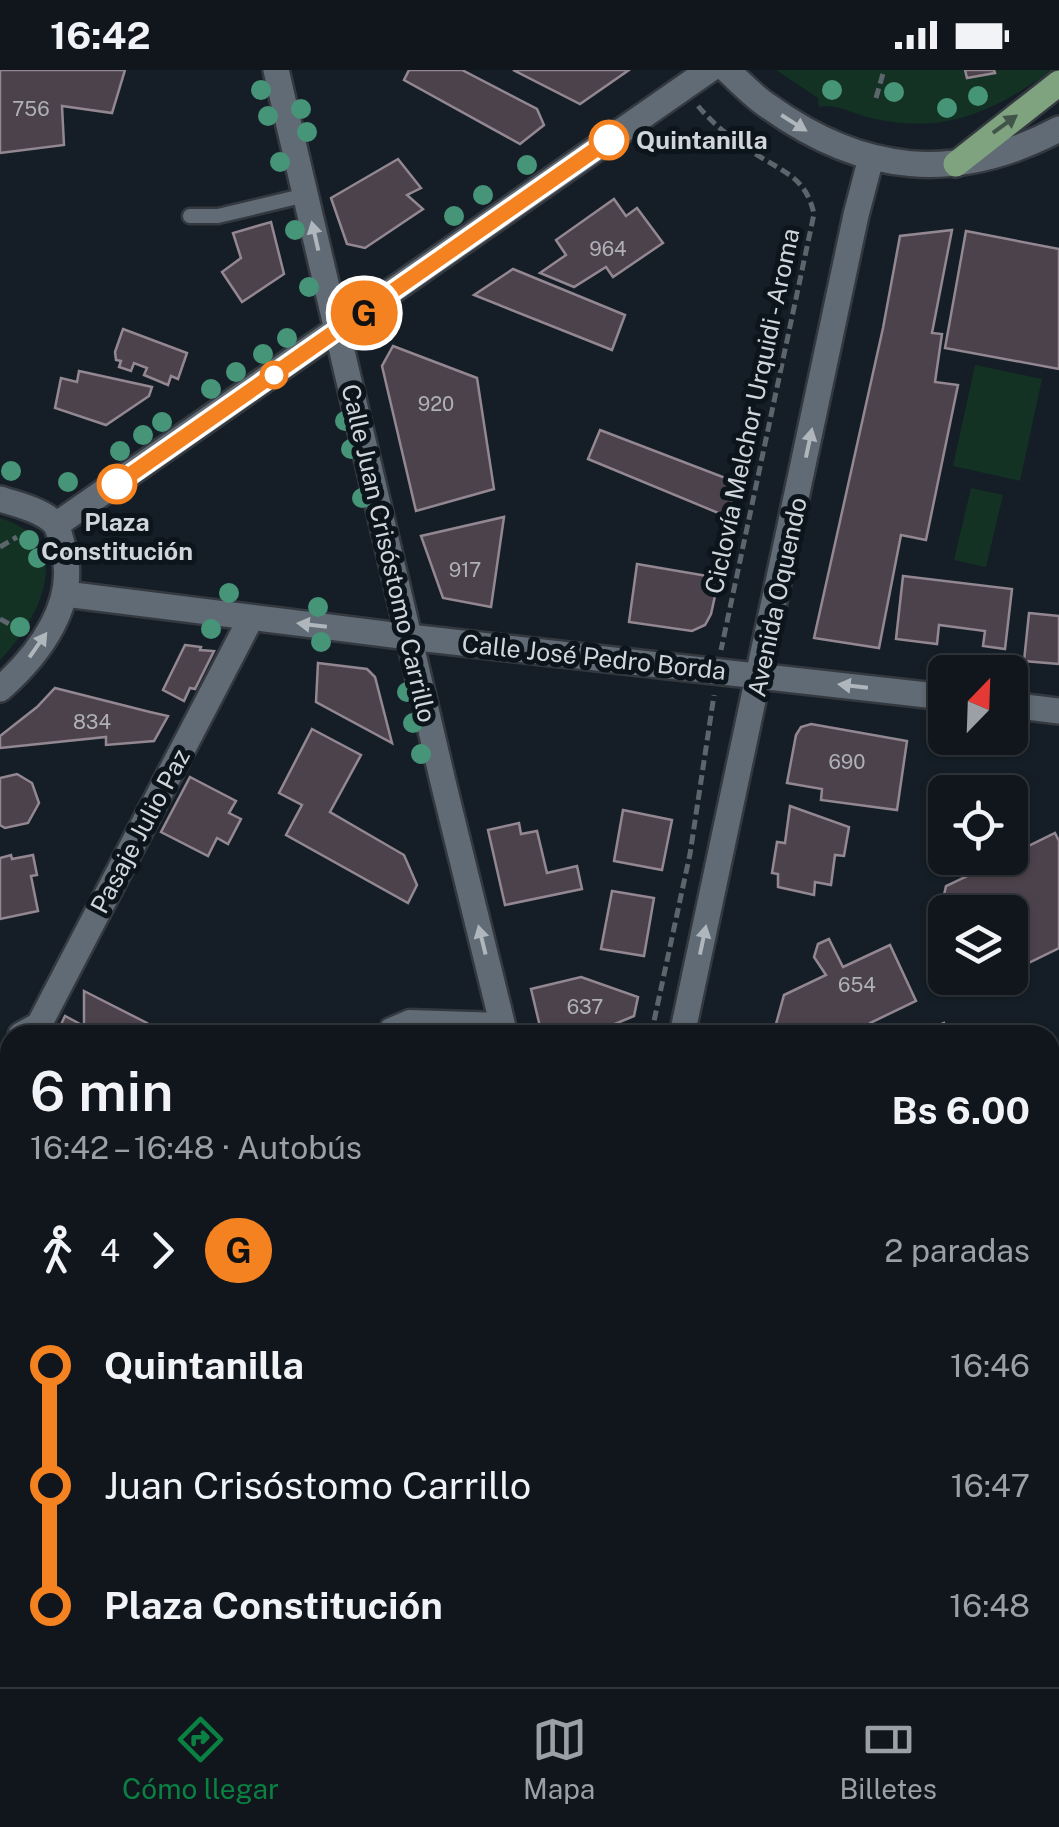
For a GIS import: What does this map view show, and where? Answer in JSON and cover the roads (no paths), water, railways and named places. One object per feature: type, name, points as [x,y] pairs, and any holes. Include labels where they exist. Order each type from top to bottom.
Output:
[{"type":"main road","points":[[956,164],[1059,83]]},
{"type":"street","name":"Calle Juan Crisóstomo Carrillo","points":[[276,70],[502,1025]]},
{"type":"street","points":[[56,525],[709,70]]},
{"type":"street","points":[[727,70],[766,105],[793,122],[820,138],[871,158],[956,164],[1026,146],[1059,130]]},
{"type":"street","name":"Avenida Oquendo","points":[[684,1025],[871,158]]},
{"type":"street","points":[[0,498],[30,508],[56,525],[65,556],[65,594],[54,621],[38,649],[0,689]]},
{"type":"street","name":"Calle José Pedro Borda","points":[[65,594],[928,695]]},
{"type":"street","name":"Pasaje Julio Paz","points":[[39,1025],[251,618]]},
{"type":"street","points":[[1028,707],[1059,710]]},
{"type":"lane","points":[[190,216],[218,216],[306,195]]},
{"type":"lane","points":[[390,1025],[409,1016],[480,1025]]},
{"type":"place","name":"Quintanilla","points":[[609,140]]},
{"type":"place","name":"Plaza Constitución","points":[[117,484]]}]
